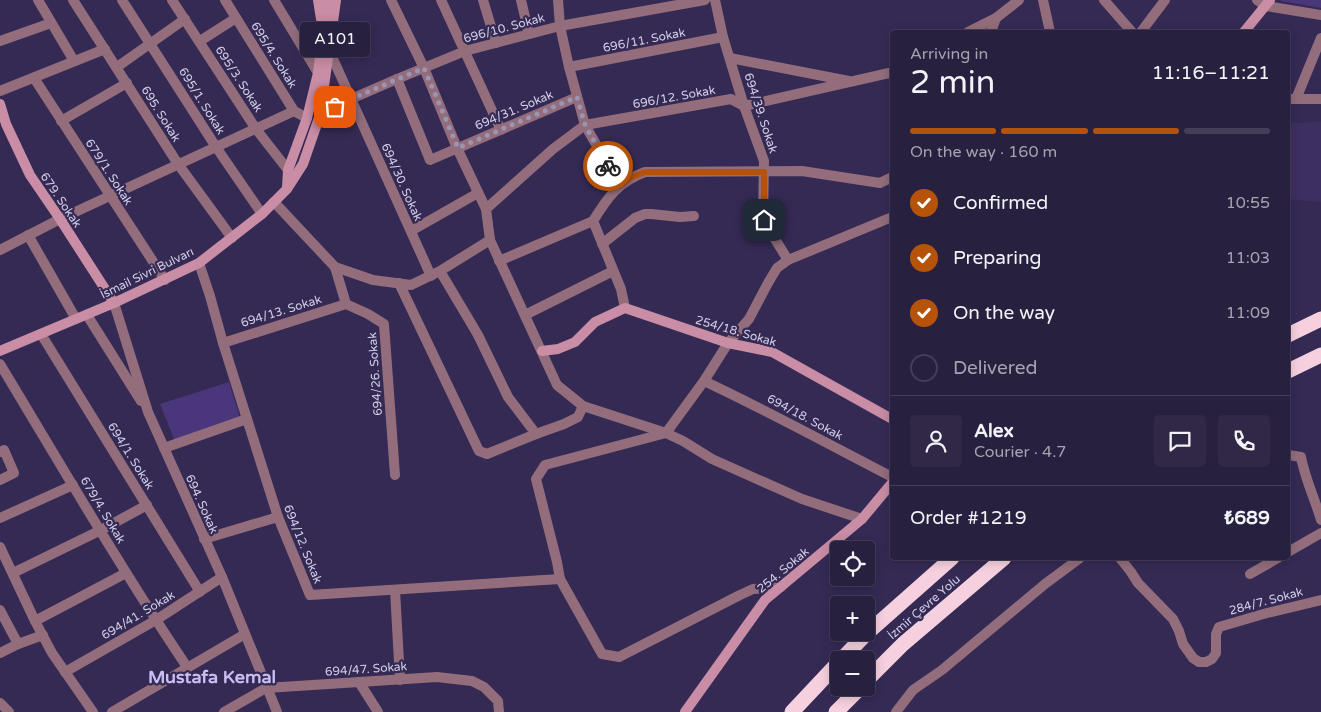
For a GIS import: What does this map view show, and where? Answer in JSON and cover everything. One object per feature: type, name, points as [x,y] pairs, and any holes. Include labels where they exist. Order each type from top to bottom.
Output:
[{"type":"highway","points":[[1290,334],[1321,319]]},
{"type":"highway","points":[[1290,370],[1321,355]]},
{"type":"highway","name":"İzmir Çevre Yolu","points":[[850,651],[950,560]]},
{"type":"highway","name":"İzmir Çevre Yolu","points":[[875,672],[903,644],[1002,560]]},
{"type":"highway","name":"İzmir Çevre Yolu","points":[[792,712],[830,672]]},
{"type":"highway","points":[[836,712],[852,696]]},
{"type":"street","points":[[38,0],[74,62]]},
{"type":"street","name":"695. Sokak","points":[[72,0],[178,164],[232,238]]},
{"type":"street","name":"695/1. Sokak","points":[[122,0],[216,147],[262,214]]},
{"type":"street","name":"695/3. Sokak","points":[[172,0],[256,129],[288,170]]},
{"type":"street","name":"695/4. Sokak","points":[[224,0],[294,111],[307,118]]},
{"type":"street","points":[[274,0],[318,73]]},
{"type":"street","points":[[318,0],[323,30]]},
{"type":"street","points":[[287,189],[288,170],[307,118],[318,73],[327,0]]},
{"type":"street","name":"İsmail Sivri Bulvarı","points":[[0,350],[114,304],[199,264],[262,214],[287,189],[303,164],[320,115],[336,0]]},
{"type":"street","points":[[391,0],[424,68],[486,209],[490,240],[557,385],[583,406],[666,433],[684,441],[712,459],[784,492],[862,519]]},
{"type":"street","points":[[441,0],[501,130]]},
{"type":"street","points":[[483,0],[496,43]]},
{"type":"street","points":[[521,0],[529,34]]},
{"type":"street","points":[[558,0],[560,26],[569,68],[585,125],[618,186]]},
{"type":"street","name":"696/10. Sokak","points":[[320,115],[396,79],[465,52],[560,26],[705,0]]},
{"type":"street","name":"694/39. Sokak","points":[[715,0],[723,36],[744,106],[764,161],[764,220],[788,260]]},
{"type":"street","points":[[972,30],[996,18],[1018,0]]},
{"type":"street","points":[[1043,0],[1050,30]]},
{"type":"street","points":[[1104,0],[1130,30]]},
{"type":"street","points":[[1142,30],[1165,0]]},
{"type":"street","points":[[1257,0],[1321,15]]},
{"type":"street","points":[[1246,30],[1268,3]]},
{"type":"street","points":[[200,41],[236,18]]},
{"type":"street","points":[[992,30],[996,18]]},
{"type":"street","points":[[117,68],[185,19]]},
{"type":"street","points":[[0,41],[51,23]]},
{"type":"street","name":"696/11. Sokak","points":[[569,68],[723,36]]},
{"type":"street","points":[[1321,38],[1292,99],[1321,99]]},
{"type":"street","points":[[0,92],[104,49]]},
{"type":"street","name":"694/30. Sokak","points":[[329,50],[431,276]]},
{"type":"street","points":[[730,58],[853,81]]},
{"type":"street","name":"696/12. Sokak","points":[[486,209],[553,149],[585,125],[731,99],[744,106],[890,73]]},
{"type":"street","name":"679/1. Sokak","points":[[34,78],[165,280]]},
{"type":"street","name":"694/31. Sokak","points":[[396,79],[430,160],[577,97]]},
{"type":"street","points":[[62,121],[127,83]]},
{"type":"street","name":"679. Sokak","points":[[0,104],[3,125],[30,175],[114,304]]},
{"type":"street","points":[[0,250],[60,219],[294,111]]},
{"type":"street","points":[[499,261],[593,221],[603,204],[618,186],[632,177],[645,172],[802,171],[880,183],[890,178]]},
{"type":"street","points":[[411,231],[478,193]]},
{"type":"street","points":[[274,202],[335,266],[373,280],[411,285],[431,276],[490,240]]},
{"type":"street","points":[[602,244],[635,218],[645,214],[675,217],[694,216]]},
{"type":"street","points":[[780,587],[753,589],[740,594],[619,657],[602,654],[560,579],[536,479],[546,465],[666,433],[704,381],[728,343],[749,320],[777,268],[788,260],[890,218]]},
{"type":"street","points":[[542,351],[558,349],[575,342],[595,322],[625,308],[621,289],[593,221]]},
{"type":"street","points":[[28,235],[76,319]]},
{"type":"street","name":"694/12. Sokak","points":[[199,264],[278,517],[310,594],[560,579]]},
{"type":"street","points":[[335,266],[346,304]]},
{"type":"street","points":[[440,270],[478,335],[508,397],[536,434]]},
{"type":"street","points":[[524,315],[613,272]]},
{"type":"street","points":[[399,284],[479,451],[487,454],[564,424],[578,417],[583,406]]},
{"type":"street","name":"694. Sokak","points":[[114,304],[148,412],[222,578],[277,712]]},
{"type":"street","name":"694/13. Sokak","points":[[223,342],[346,304]]},
{"type":"street","name":"694/26. Sokak","points":[[346,304],[384,324],[395,475]]},
{"type":"street","name":"254/18. Sokak","points":[[625,308],[728,343],[772,352],[890,419]]},
{"type":"street","points":[[87,315],[148,412]]},
{"type":"street","name":"694/1. Sokak","points":[[41,334],[200,592]]},
{"type":"street","name":"679/4. Sokak","points":[[0,364],[126,573],[188,667]]},
{"type":"street","name":"694/18. Sokak","points":[[704,381],[763,409],[890,476]]},
{"type":"street","points":[[164,448],[247,419]]},
{"type":"street","points":[[0,452],[4,450],[14,473],[0,480]]},
{"type":"street","points":[[1290,455],[1301,457],[1305,476],[1319,506],[1321,520]]},
{"type":"street","points":[[0,518],[73,485]]},
{"type":"street","name":"254. Sokak","points":[[685,712],[764,600],[862,519],[890,485]]},
{"type":"street","points":[[12,573],[101,530],[147,505]]},
{"type":"street","points":[[204,539],[278,517]]},
{"type":"street","points":[[1290,551],[1321,533]]},
{"type":"street","points":[[0,547],[52,653],[93,712]]},
{"type":"street","points":[[896,712],[913,690],[942,670],[1045,584],[1077,560]]},
{"type":"street","name":"284/7. Sokak","points":[[1122,560],[1138,583],[1173,619],[1183,644],[1193,658],[1199,662],[1206,662],[1212,659],[1216,653],[1216,634],[1219,627],[1321,600]]},
{"type":"street","points":[[1250,574],[1274,560]]},
{"type":"street","points":[[35,621],[126,573]]},
{"type":"street","name":"694/41. Sokak","points":[[65,672],[156,620],[222,578]]},
{"type":"street","points":[[395,590],[400,680]]},
{"type":"street","points":[[0,610],[18,644]]},
{"type":"street","points":[[112,712],[245,634]]},
{"type":"street","points":[[0,653],[43,635]]},
{"type":"street","name":"694/47. Sokak","points":[[224,712],[266,688],[438,677],[472,681],[484,687],[498,701],[499,712]]},
{"type":"street","points":[[359,682],[378,712]]},
{"type":"shaded area","points":[[1321,0],[1321,8],[1281,1]]},
{"type":"shaded area","points":[[1321,122],[1321,202],[1290,199],[1290,123]]},
{"type":"shaded area","points":[[229,382],[240,418],[175,441],[160,404]]},
{"type":"way so far","points":[[335,107],[424,68],[458,148],[577,97],[585,125],[608,166]]},
{"type":"place","name":"A101","points":[[335,107]]},
{"type":"district","name":"Mustafa Kemal","points":[[212,677]]},
{"type":"route","points":[[608,166],[618,186],[632,177],[645,172],[764,172],[764,220]]}]
